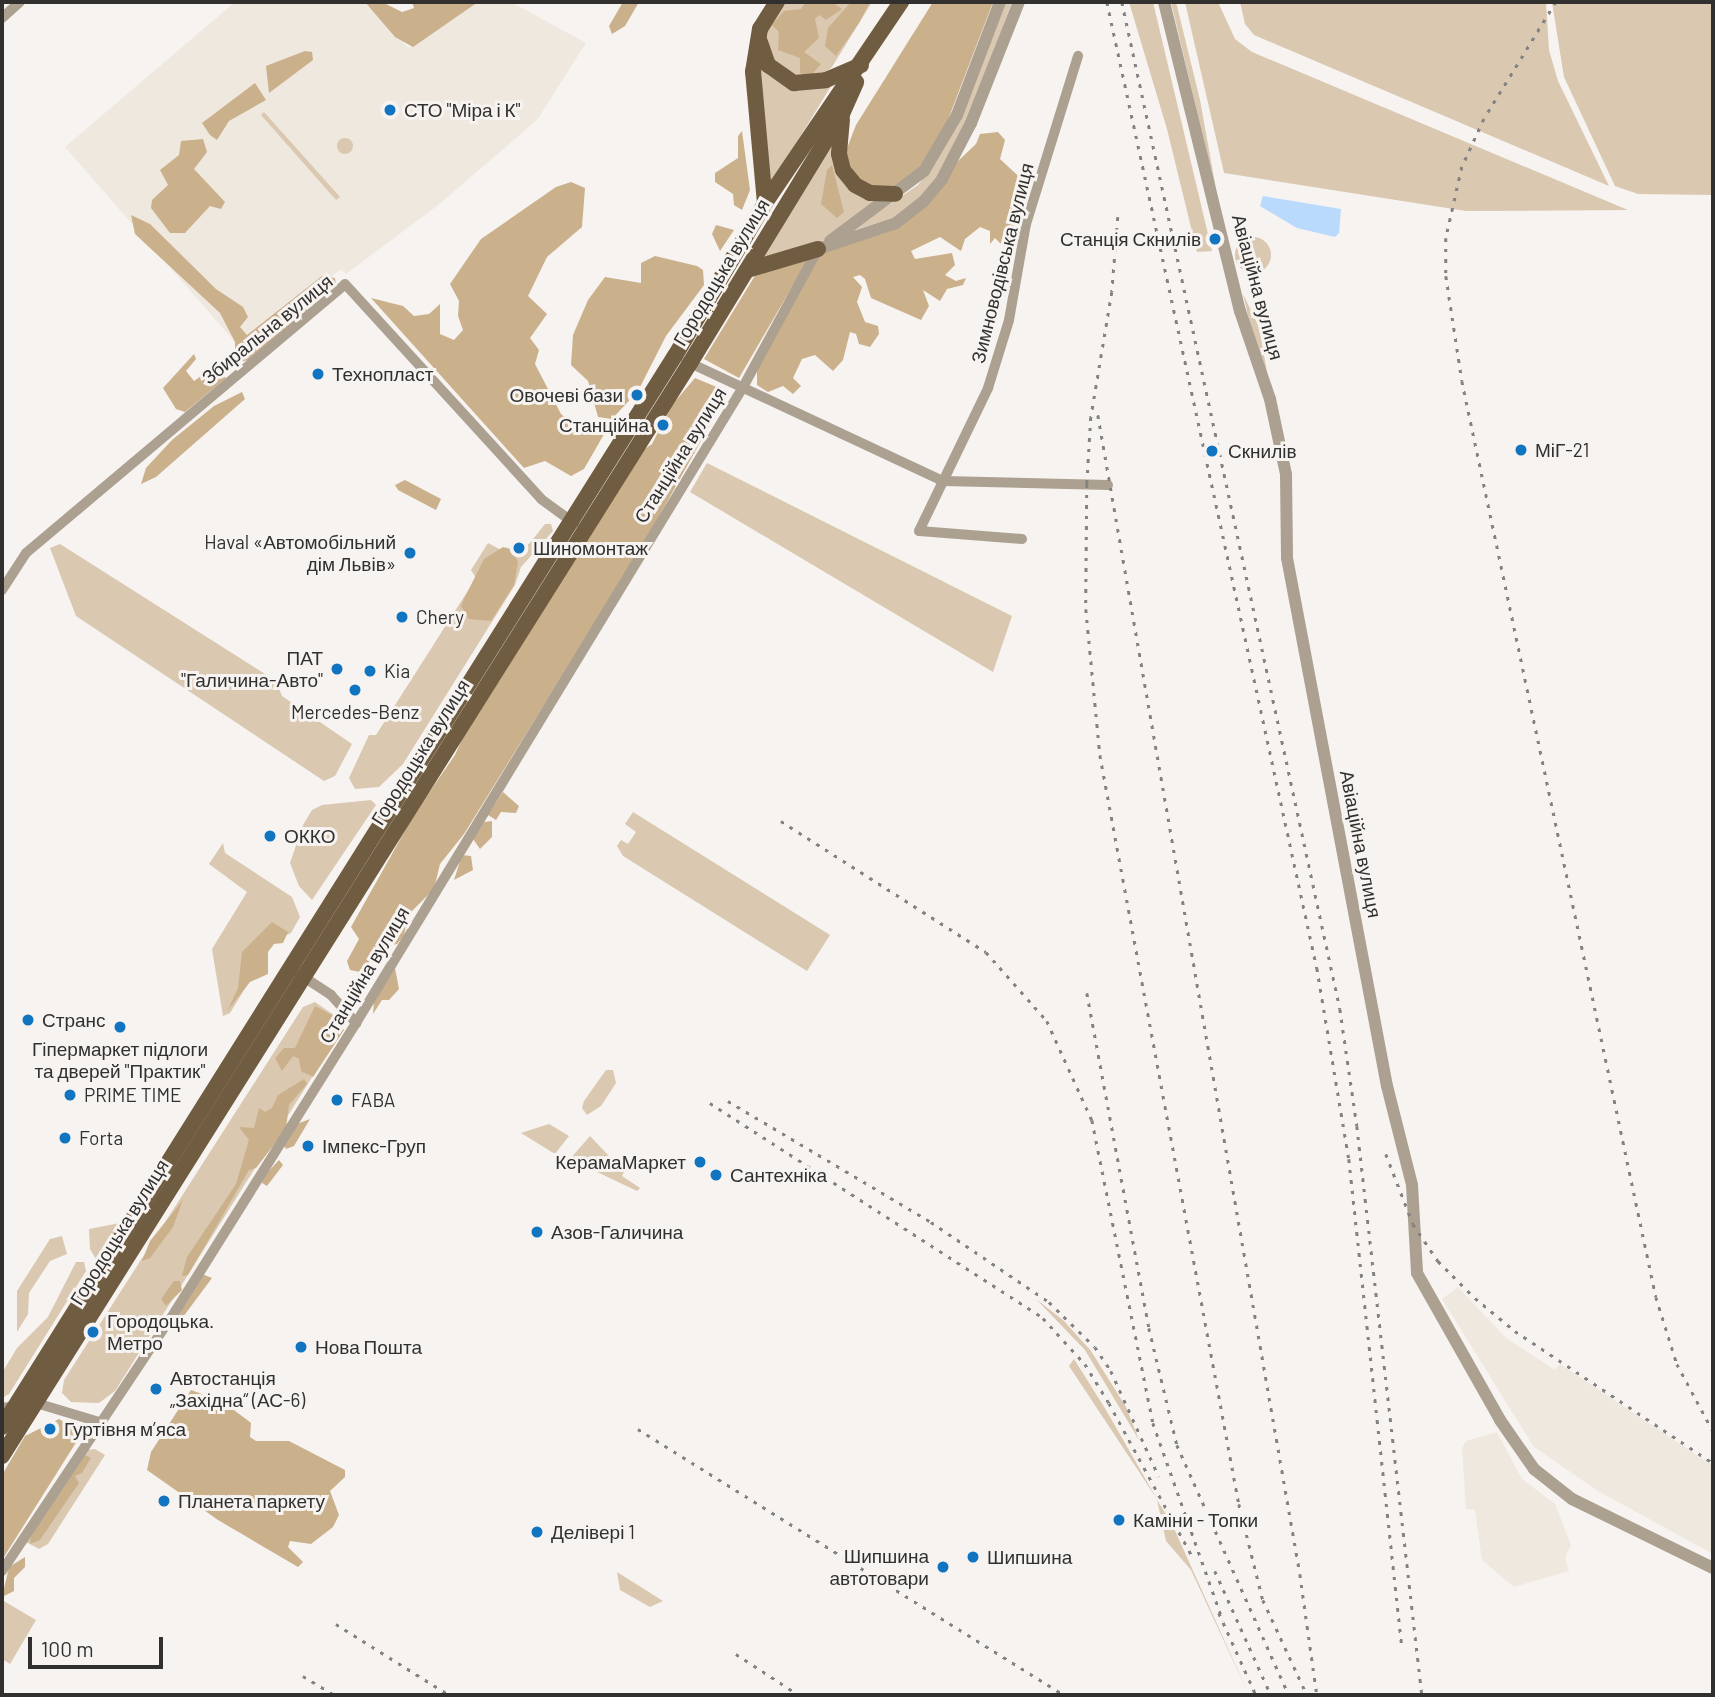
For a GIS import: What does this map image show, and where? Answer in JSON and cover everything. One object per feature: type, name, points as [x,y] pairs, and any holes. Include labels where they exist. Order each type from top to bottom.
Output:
[{"type":"main road","points":[[765,203],[753,72],[760,29],[777,2]]},
{"type":"main road","name":"Городоцька вулиця","points":[[2,1457],[305,978],[578,526],[765,203],[829,106],[863,64],[901,2]]},
{"type":"main road","points":[[760,29],[761,53],[768,65],[794,83],[826,80],[863,64]]},
{"type":"main road","name":"Городоцька вулиця","points":[[2,1427],[7,1409],[290,970],[578,526],[690,363],[842,114],[863,64]]},
{"type":"main road","points":[[842,114],[839,154],[844,170],[855,186],[870,193],[895,194]]},
{"type":"main road","points":[[747,270],[818,249]]},
{"type":"street","points":[[2,18],[20,2]]},
{"type":"street","points":[[818,249],[924,171],[957,115],[1000,2]]},
{"type":"street","points":[[818,249],[896,223],[923,202],[942,179],[971,123],[1019,2]]},
{"type":"street","name":"Авіаційна вулиця","points":[[1164,2],[1240,311],[1270,399],[1286,474],[1289,568],[1387,1086],[1412,1185],[1417,1273],[1500,1420],[1534,1469],[1572,1499],[1713,1568]]},
{"type":"street","name":"Зимноводівська вулиця","points":[[1022,539],[919,531],[988,388],[1009,320],[1026,224],[1078,56]]},
{"type":"street","name":"Станційна вулиця","points":[[2,1570],[171,1318],[356,1023],[742,389],[818,249]]},
{"type":"street","name":"Збиральна вулиця","points":[[2,590],[26,553],[345,284],[541,499],[578,526]]},
{"type":"street","name":"Станційна вулиця","points":[[690,363],[943,481],[1108,485]]},
{"type":"street","points":[[290,970],[331,995],[356,1023]]},
{"type":"street","points":[[7,1409],[36,1403],[99,1422]]},
{"type":"shaded area","points":[[235,2],[369,2],[408,48],[470,2],[511,2],[586,43],[537,120],[437,206],[346,274],[341,269],[242,350],[65,147]]},
{"type":"shaded area","points":[[365,2],[382,2],[402,12],[414,8],[412,2],[478,2],[413,47],[395,37]]},
{"type":"shaded area","points":[[623,2],[639,2],[625,26],[612,34],[609,26]]},
{"type":"shaded area","points":[[783,2],[872,2],[832,67],[823,75],[804,79],[772,63],[765,34]]},
{"type":"shaded area","points":[[806,2],[832,2],[842,9],[826,20],[819,15],[815,19],[819,38],[804,52],[821,64],[808,79],[800,73],[800,58],[778,50],[779,32],[772,25],[784,11],[801,9]]},
{"type":"shaded area","points":[[851,2],[870,2],[836,56],[825,46],[828,28]]},
{"type":"shaded area","points":[[933,2],[993,2],[946,125],[914,176],[903,184],[880,189],[862,184],[844,156],[856,125]]},
{"type":"shaded area","points":[[1006,2],[1012,2],[967,121],[937,176],[918,199],[893,218],[849,232],[918,185],[932,167],[961,117]]},
{"type":"shaded area","points":[[1129,2],[1153,2],[1212,251],[1197,252],[1167,129]]},
{"type":"shaded area","points":[[1171,2],[1176,2],[1200,100],[1218,200]]},
{"type":"shaded area","points":[[1185,2],[1218,2],[1235,39],[1252,52],[1628,210],[1466,211],[1224,173]]},
{"type":"shaded area","points":[[1240,2],[1546,2],[1549,50],[1558,81],[1609,186],[1254,35],[1245,24]]},
{"type":"shaded area","points":[[1552,2],[1713,2],[1713,195],[1638,194],[1615,186],[1564,77]]},
{"type":"shaded area","points":[[305,51],[312,52],[313,60],[269,93],[266,66]]},
{"type":"shaded area","points":[[759,61],[768,75],[791,89],[831,86],[771,185]]},
{"type":"shaded area","points":[[255,83],[266,100],[229,121],[217,140],[210,135],[202,123]]},
{"type":"shaded area","points":[[264,112],[340,197],[336,200],[261,115]]},
{"type":"shaded area","points":[[742,131],[750,190],[742,210],[734,205],[733,194],[715,182],[715,173],[738,158],[738,136]]},
{"type":"shaded area","points":[[998,132],[1005,140],[1000,159],[1029,186],[1019,233],[1010,253],[995,238],[990,244],[990,231],[980,227],[965,239],[961,251],[940,237],[911,251],[915,259],[952,253],[955,265],[945,275],[956,281],[966,278],[963,285],[947,289],[940,301],[923,290],[929,306],[921,320],[871,298],[865,279],[860,275],[853,277],[862,287],[857,302],[865,322],[878,326],[879,334],[870,347],[859,344],[856,334],[850,332],[843,360],[833,371],[815,355],[802,359],[793,378],[801,386],[793,394],[783,386],[768,392],[757,385],[757,371],[813,263],[846,231],[872,229],[903,213],[976,144],[980,134]]},
{"type":"shaded area","points":[[345,138],[351,140],[351,152],[345,154],[339,152],[337,146],[339,140]]},
{"type":"shaded area","points":[[203,139],[207,152],[194,169],[225,202],[221,209],[210,206],[185,233],[170,233],[151,208],[152,200],[168,185],[160,170],[179,155],[181,141]]},
{"type":"shaded area","points":[[831,143],[837,172],[878,199],[820,243],[755,262]]},
{"type":"shaded area","points":[[832,165],[844,212],[837,218],[821,204],[827,170]]},
{"type":"shaded area","points":[[571,182],[585,188],[582,227],[547,257],[528,296],[547,314],[530,338],[539,350],[535,364],[561,414],[578,428],[607,429],[584,469],[571,476],[545,461],[524,468],[371,298],[403,306],[414,316],[429,314],[440,304],[440,334],[454,340],[463,330],[458,316],[459,301],[450,284],[481,239],[556,187]]},
{"type":"shaded area","points":[[131,215],[150,224],[216,289],[243,307],[248,317],[240,327],[247,335],[322,276],[335,278],[336,285],[249,360],[235,363],[235,342],[220,313],[135,234]]},
{"type":"shaded area","points":[[716,225],[734,230],[720,251],[712,234]]},
{"type":"shaded area","points":[[1253,237],[1266,242],[1271,255],[1266,268],[1253,273],[1240,268],[1235,255],[1240,242]]},
{"type":"shaded area","points":[[655,256],[697,266],[703,270],[704,285],[666,336],[638,391],[612,419],[598,417],[588,381],[571,365],[573,335],[588,300],[605,277],[641,283],[641,263]]},
{"type":"shaded area","points":[[810,256],[739,378],[704,359],[759,269]]},
{"type":"shaded area","points":[[1243,294],[1259,327],[1267,372],[1256,350]]},
{"type":"shaded area","points":[[194,354],[196,359],[186,371],[194,381],[211,369],[226,378],[185,412],[176,409],[163,388]]},
{"type":"shaded area","points":[[695,378],[719,388],[724,396],[643,545],[464,834],[440,864],[434,889],[408,915],[404,936],[397,944],[383,947],[360,972],[350,970],[347,961],[359,939],[351,927],[415,813],[455,755],[476,708],[499,681],[642,451],[652,444],[672,405]]},
{"type":"shaded area","points":[[242,392],[245,399],[156,477],[141,484],[146,468],[172,440],[214,406]]},
{"type":"shaded area","points":[[707,463],[1012,616],[993,672],[690,492]]},
{"type":"shaded area","points":[[405,480],[441,499],[436,510],[398,490],[395,485]]},
{"type":"shaded area","points":[[545,524],[551,524],[553,531],[521,567],[515,585],[403,764],[379,787],[355,789],[349,778],[369,735],[376,735],[476,578],[471,570],[488,543],[505,552],[529,544]]},
{"type":"shaded area","points":[[60,544],[276,681],[282,696],[352,744],[335,776],[324,781],[76,616],[50,548]]},
{"type":"shaded area","points":[[503,547],[511,549],[518,562],[514,585],[491,621],[469,619],[461,606],[464,599],[484,559]]},
{"type":"shaded area","points":[[503,792],[519,806],[516,813],[501,812],[496,820],[488,815]]},
{"type":"shaded area","points":[[371,800],[376,805],[312,900],[299,886],[290,863],[303,825],[312,810],[322,805]]},
{"type":"shaded area","points":[[633,812],[830,935],[807,971],[623,856],[617,846],[621,840],[628,844],[636,832],[625,824]]},
{"type":"shaded area","points":[[492,821],[492,837],[480,849],[473,839],[484,822]]},
{"type":"shaded area","points":[[223,843],[225,853],[292,897],[300,917],[291,933],[274,941],[230,1013],[223,1016],[212,949],[247,892],[209,864]]},
{"type":"shaded area","points":[[462,855],[471,856],[473,870],[454,880]]},
{"type":"shaded area","points":[[272,922],[288,932],[283,943],[274,944],[268,952],[268,974],[250,982],[228,1010],[238,988],[242,952]]},
{"type":"shaded area","points":[[395,968],[399,989],[389,1000],[382,1000],[373,1014],[374,1001]]},
{"type":"shaded area","points":[[315,1002],[338,1018],[341,1031],[115,1391],[99,1403],[71,1402],[62,1393],[64,1380],[303,1007]]},
{"type":"shaded area","points":[[315,1006],[338,1018],[344,1030],[313,1077],[301,1071],[299,1059],[293,1056],[282,1071],[275,1058],[284,1048],[295,1048]]},
{"type":"shaded area","points":[[606,1070],[613,1070],[616,1083],[601,1106],[587,1115],[582,1108],[584,1101]]},
{"type":"shaded area","points":[[304,1079],[307,1084],[289,1105],[286,1129],[256,1168],[249,1170],[188,1275],[182,1276],[187,1257],[236,1184],[249,1140],[239,1127],[254,1128],[259,1108],[265,1112],[272,1108],[278,1095]]},
{"type":"shaded area","points":[[310,1119],[294,1146],[286,1149],[284,1146],[297,1124]]},
{"type":"shaded area","points":[[549,1124],[569,1136],[555,1154],[521,1133]]},
{"type":"shaded area","points":[[590,1136],[624,1172],[622,1176],[640,1188],[637,1191],[570,1159]]},
{"type":"shaded area","points":[[279,1160],[283,1165],[267,1186],[262,1183],[264,1176]]},
{"type":"shaded area","points":[[183,1200],[173,1227],[150,1258],[142,1261],[150,1241]]},
{"type":"shaded area","points":[[120,1223],[97,1261],[90,1249],[89,1229]]},
{"type":"shaded area","points":[[62,1236],[67,1254],[50,1261],[29,1293],[28,1314],[17,1332],[17,1291],[50,1239]]},
{"type":"shaded area","points":[[76,1262],[84,1262],[86,1271],[9,1394],[2,1398],[2,1373],[17,1348],[48,1317]]},
{"type":"shaded area","points":[[202,1274],[212,1278],[183,1317],[179,1315],[186,1299]]},
{"type":"shaded area","points":[[174,1281],[180,1281],[182,1290],[166,1306],[161,1299]]},
{"type":"shaded area","points":[[1458,1287],[1506,1338],[1555,1370],[1560,1364],[1713,1466],[1713,1554],[1598,1491],[1534,1447],[1442,1299]]},
{"type":"shaded area","points":[[1036,1299],[1064,1321],[1091,1351],[1126,1407],[1139,1440],[1085,1350]]},
{"type":"shaded area","points":[[1074,1359],[1106,1410],[1157,1499],[1069,1366]]},
{"type":"shaded area","points":[[191,1390],[223,1402],[246,1419],[251,1423],[250,1437],[256,1441],[289,1441],[345,1470],[345,1477],[330,1491],[339,1515],[333,1527],[311,1544],[290,1541],[288,1547],[303,1562],[298,1567],[218,1520],[147,1470],[151,1452]]},
{"type":"shaded area","points":[[59,1419],[82,1433],[2,1560],[2,1475],[25,1436]]},
{"type":"shaded area","points":[[1497,1432],[1522,1479],[1555,1504],[1571,1545],[1565,1558],[1569,1571],[1514,1587],[1482,1560],[1475,1510],[1466,1509],[1462,1448],[1466,1441]]},
{"type":"shaded area","points":[[95,1449],[105,1455],[48,1544],[39,1549],[26,1542],[86,1450]]},
{"type":"shaded area","points":[[85,1455],[91,1458],[82,1473],[75,1476],[79,1483],[40,1540],[30,1544],[31,1536]]},
{"type":"shaded area","points":[[1157,1500],[1172,1524],[1249,1695],[1191,1570],[1166,1541]]},
{"type":"shaded area","points":[[25,1557],[25,1567],[14,1578],[14,1591],[2,1597],[9,1567]]},
{"type":"shaded area","points":[[617,1572],[663,1601],[650,1607],[620,1590]]},
{"type":"shaded area","points":[[2,1600],[36,1620],[10,1664],[2,1659]]},
{"type":"water","points":[[1263,196],[1341,209],[1339,233],[1335,237],[1297,228],[1260,206]]},
{"type":"railway","points":[[1107,2],[1317,968],[1349,1159],[1402,1649]]},
{"type":"railway","points":[[1122,2],[1340,1009],[1357,1126],[1422,1695]]},
{"type":"railway","points":[[1556,2],[1484,119],[1462,167],[1446,238],[1446,276],[1462,381],[1656,1297],[1677,1364],[1713,1431]]},
{"type":"railway","points":[[1118,217],[1112,292],[1091,417],[1087,484],[1086,609],[1100,755],[1239,1504],[1263,1600],[1307,1695]]},
{"type":"railway","points":[[1098,415],[1300,1574],[1317,1695]]},
{"type":"railway","points":[[781,821],[986,952],[1047,1021],[1092,1120],[1153,1423],[1223,1621]]},
{"type":"railway","points":[[1087,993],[1149,1328],[1177,1445],[1289,1695]]},
{"type":"railway","points":[[728,1101],[931,1222],[1049,1302],[1095,1347],[1111,1371],[1159,1477]]},
{"type":"railway","points":[[710,1103],[1043,1318],[1085,1364],[1192,1556]]},
{"type":"railway","points":[[1386,1154],[1413,1224],[1438,1261],[1475,1298],[1515,1331],[1713,1463]]},
{"type":"railway","points":[[638,1429],[1064,1695]]},
{"type":"railway","points":[[1215,1571],[1271,1695]]},
{"type":"railway","points":[[1219,1613],[1256,1695]]},
{"type":"railway","points":[[336,1624],[449,1695]]},
{"type":"railway","points":[[736,1654],[799,1695]]},
{"type":"railway","points":[[303,1676],[335,1695]]},
{"type":"place","name":"СТО \"Міра і К\"","points":[[390,110]]},
{"type":"place","name":"Станція Скнилів","points":[[1215,239]]},
{"type":"place","name":"Технопласт","points":[[318,374]]},
{"type":"place","name":"Овочеві бази","points":[[637,395]]},
{"type":"place","name":"Станційна","points":[[663,425]]},
{"type":"place","name":"МіГ-21","points":[[1521,450]]},
{"type":"place","name":"Скнилів","points":[[1212,451]]},
{"type":"place","name":"Шиномонтаж","points":[[519,548]]},
{"type":"place","name":"Haval «Автомобільний дім Львів»","points":[[410,553]]},
{"type":"place","name":"Chery","points":[[402,617]]},
{"type":"place","name":"ПАТ \"Галичина-Авто\"","points":[[337,669]]},
{"type":"place","name":"Kia","points":[[370,671]]},
{"type":"place","name":"Mercedes-Benz","points":[[355,690]]},
{"type":"place","name":"ОККО","points":[[270,836]]},
{"type":"place","name":"Странс","points":[[28,1020]]},
{"type":"place","name":"Гіпермаркет підлоги та дверей \"Практик\"","points":[[120,1027]]},
{"type":"place","name":"PRIME TIME","points":[[70,1095]]},
{"type":"place","name":"FABA","points":[[337,1100]]},
{"type":"place","name":"Forta","points":[[65,1138]]},
{"type":"place","name":"Імпекс-Груп","points":[[308,1146]]},
{"type":"place","name":"КерамаМаркет","points":[[700,1162]]},
{"type":"place","name":"Сантехніка","points":[[716,1175]]},
{"type":"place","name":"Азов-Галичина","points":[[537,1232]]},
{"type":"place","name":"Городоцька. Метро","points":[[93,1332]]},
{"type":"place","name":"Нова Пошта","points":[[301,1347]]},
{"type":"place","name":"Автостанція „Західна“ (АС-6)","points":[[156,1389]]},
{"type":"place","name":"Гуртівня мʼяса","points":[[50,1429]]},
{"type":"place","name":"Планета паркету","points":[[164,1501]]},
{"type":"place","name":"Каміни - Топки","points":[[1119,1520]]},
{"type":"place","name":"Делівері 1","points":[[537,1532]]},
{"type":"place","name":"Шипшина","points":[[973,1557]]},
{"type":"place","name":"Шипшина автотовари","points":[[943,1567]]}]
